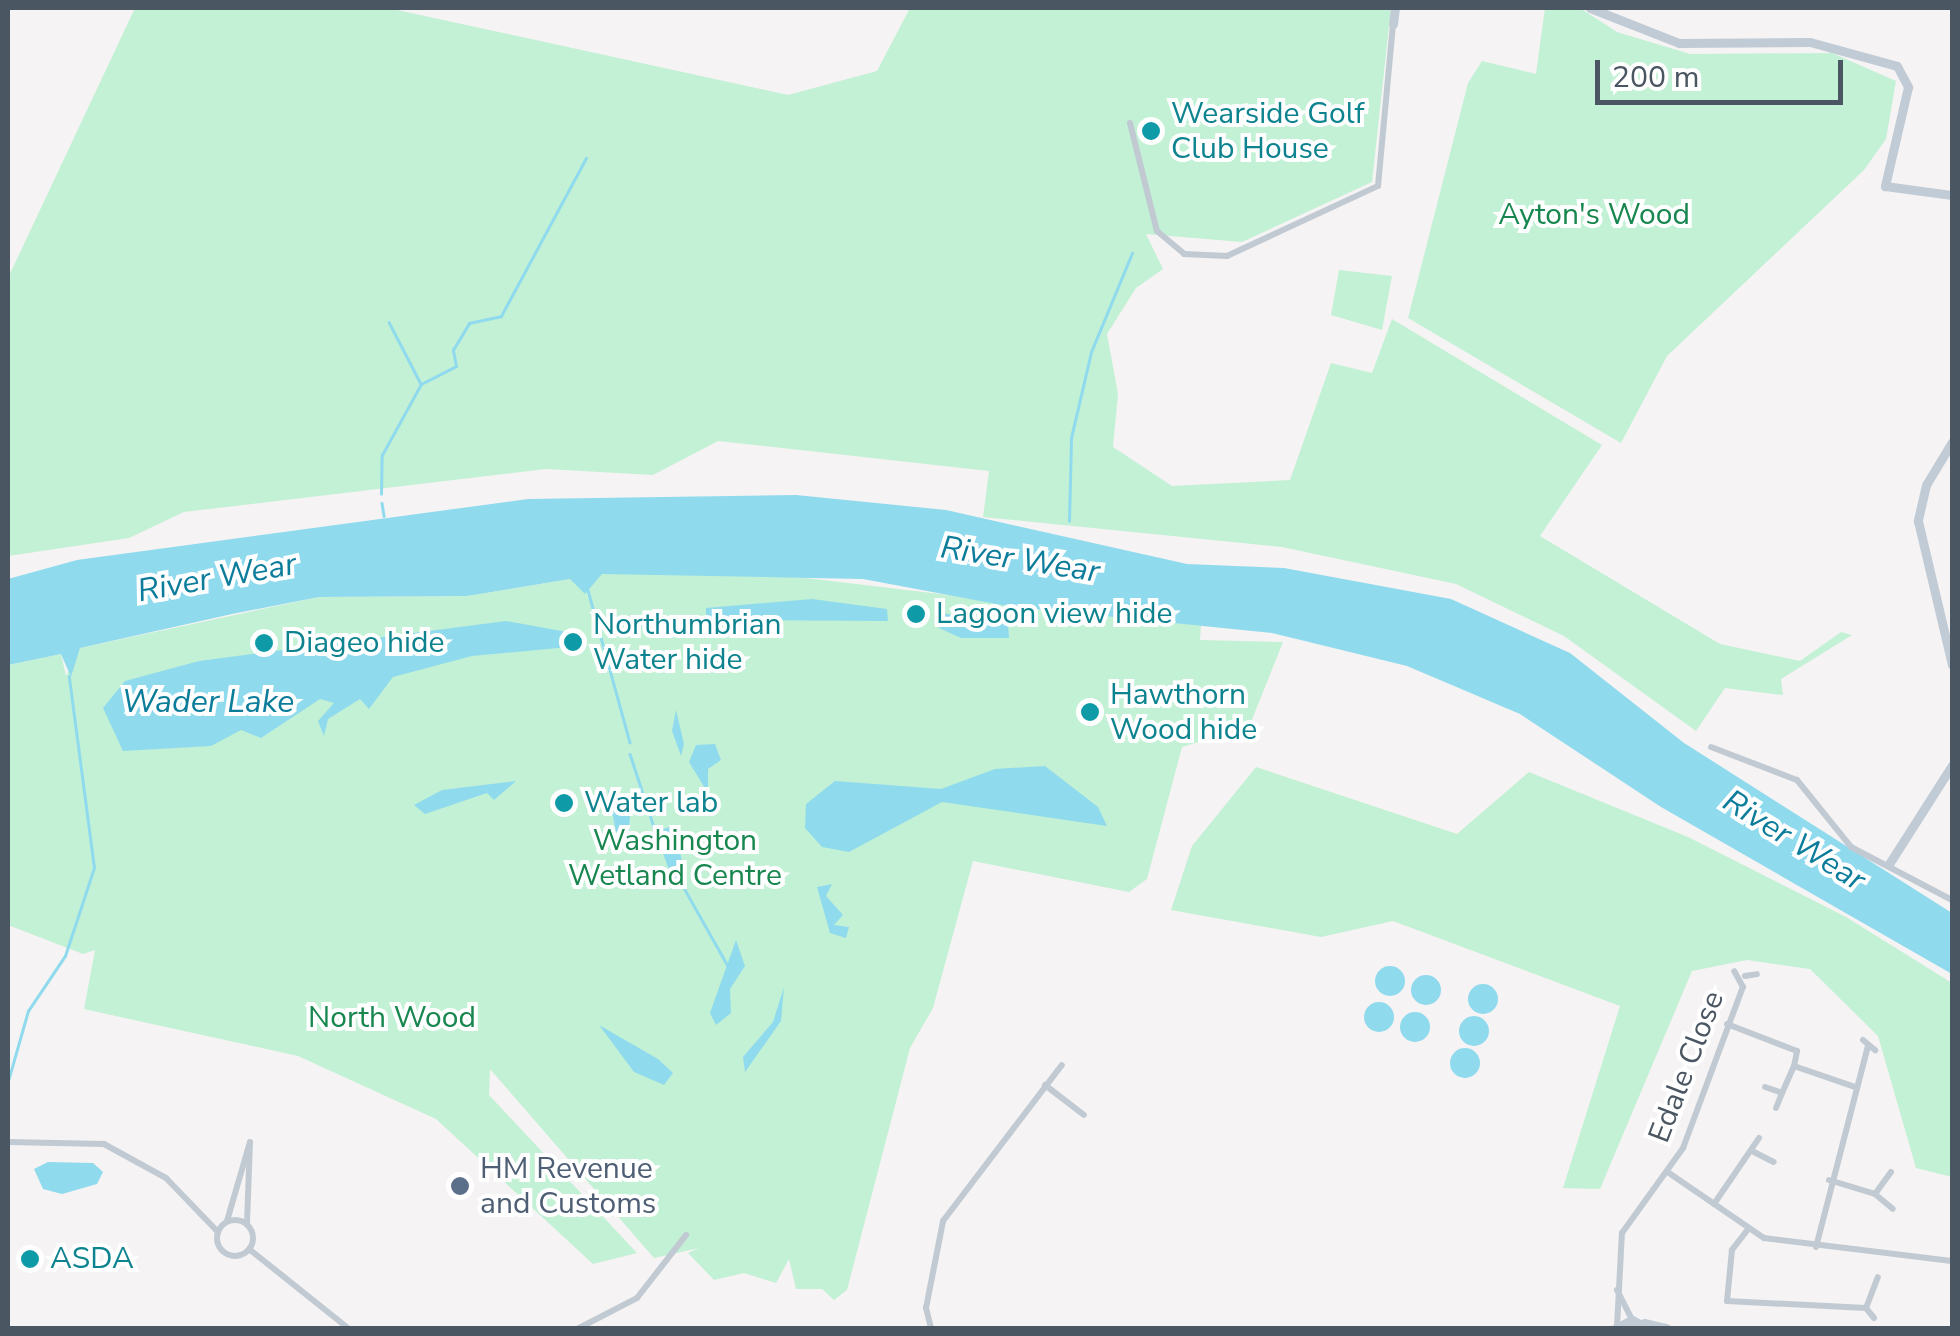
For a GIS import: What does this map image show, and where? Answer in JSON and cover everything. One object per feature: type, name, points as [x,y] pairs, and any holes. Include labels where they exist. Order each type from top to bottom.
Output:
[{"type":"street","points":[[1130,123],[1157,231],[1184,254],[1226,256],[1378,186],[1395,8]]},
{"type":"street","points":[[1590,8],[1678,43],[1810,42],[1897,66],[1908,87],[1885,186],[1952,195]]},
{"type":"street","points":[[1952,442],[1918,521],[1952,665]]},
{"type":"street","points":[[1711,747],[1797,780],[1850,847],[1952,900]]},
{"type":"street","points":[[1889,864],[1952,765]]},
{"type":"street","name":"Edale Close","points":[[1617,1328],[1616,1289],[1622,1233],[1668,1173],[1745,976],[1734,971]]},
{"type":"street","points":[[1745,976],[1757,974]]},
{"type":"street","points":[[1727,1024],[1798,1052],[1776,1108]]},
{"type":"street","points":[[1816,1247],[1829,1180],[1868,1046]]},
{"type":"street","points":[[931,1328],[926,1308],[943,1221],[1062,1065]]},
{"type":"street","points":[[1794,1066],[1855,1087]]},
{"type":"street","points":[[1045,1085],[1084,1115]]},
{"type":"street","points":[[1766,1087],[1782,1092]]},
{"type":"street","points":[[1754,1152],[1759,1138]]},
{"type":"street","points":[[8,1142],[104,1144],[166,1178],[218,1232],[224,1252],[248,1249],[348,1328]]},
{"type":"street","points":[[218,1232],[226,1222],[250,1142],[248,1249]]},
{"type":"street","points":[[1714,1204],[1741,1154],[1754,1152],[1774,1162]]},
{"type":"street","points":[[1874,1194],[1891,1172]]},
{"type":"street","points":[[1668,1173],[1749,1228],[1816,1247],[1952,1261]]},
{"type":"street","points":[[1829,1180],[1874,1194],[1892,1208]]},
{"type":"street","points":[[226,1222],[248,1226]]},
{"type":"street","points":[[1749,1228],[1732,1250],[1728,1301],[1866,1308],[1874,1318]]},
{"type":"street","points":[[579,1328],[649,1284],[686,1235]]},
{"type":"street","points":[[1866,1308],[1878,1277]]},
{"type":"street","points":[[1616,1289],[1640,1324]]},
{"type":"street","points":[[1617,1328],[1640,1324],[1666,1328]]},
{"type":"green space","points":[[135,8],[388,8],[788,95],[877,71],[910,8],[1391,8],[1372,182],[1242,242],[1146,234],[1163,269],[1136,288],[1107,334],[1118,394],[1113,447],[1172,486],[1290,480],[1331,363],[1372,373],[1392,319],[1602,445],[1540,536],[1720,644],[1800,661],[1841,632],[1852,635],[1781,679],[1783,695],[1725,688],[1696,731],[1564,636],[1456,584],[1282,547],[983,517],[989,471],[718,441],[653,475],[546,469],[184,512],[129,538],[8,556],[8,278]]},
{"type":"green space","name":"Ayton's Wood","points":[[1545,8],[1580,8],[1617,32],[1690,54],[1832,53],[1896,81],[1886,139],[1864,170],[1667,356],[1621,443],[1408,318],[1468,83],[1482,61],[1536,74]]},
{"type":"green space","points":[[1339,270],[1392,276],[1382,330],[1331,315]]},
{"type":"green space","name":"Washington Wetland Centre","points":[[756,572],[1201,625],[1200,640],[1283,642],[1249,727],[1182,747],[1147,879],[1129,892],[973,861],[933,1008],[910,1048],[847,1290],[834,1300],[822,1289],[796,1289],[789,1259],[776,1283],[744,1273],[714,1280],[688,1253],[699,1248],[654,1258],[490,1069],[489,1095],[637,1253],[593,1264],[436,1119],[298,1056],[84,1009],[95,950],[83,954],[8,925],[8,665],[61,654],[66,676],[80,648],[319,597],[467,596],[570,579],[585,593],[601,574]]},
{"type":"green space","points":[[1256,767],[1457,834],[1529,772],[1688,837],[1846,917],[1952,983],[1952,1177],[1916,1168],[1878,1036],[1810,969],[1747,960],[1692,971],[1600,1189],[1563,1188],[1620,1006],[1393,921],[1321,937],[1171,910],[1192,846]]},
{"type":"water","name":"River Wear","points":[[796,495],[946,510],[1187,564],[1284,568],[1451,599],[1570,653],[1684,743],[1952,913],[1952,974],[1661,807],[1520,714],[1407,666],[1272,633],[1007,606],[863,579],[602,574],[585,594],[570,579],[467,596],[319,597],[80,648],[71,677],[61,654],[8,665],[8,579],[77,560],[528,499]]},
{"type":"water","points":[[812,599],[887,609],[888,621],[706,620],[706,608]]},
{"type":"water","points":[[942,613],[1008,624],[1009,638],[961,638],[939,628]]},
{"type":"water","name":"Wader Lake","points":[[506,621],[567,632],[569,647],[472,656],[393,677],[369,709],[360,699],[328,719],[324,736],[318,721],[334,703],[320,699],[261,738],[241,730],[211,746],[123,751],[103,708],[125,681],[199,661]]},
{"type":"water","points":[[676,710],[684,744],[681,756],[672,731]]},
{"type":"water","points":[[715,744],[721,760],[708,769],[708,793],[689,762],[696,745]]},
{"type":"water","points":[[1045,766],[1098,807],[1107,826],[942,802],[849,852],[822,847],[805,828],[806,804],[835,781],[941,789],[995,769]]},
{"type":"water","points":[[516,781],[494,800],[487,793],[425,814],[414,805],[442,790]]},
{"type":"water","points":[[608,790],[631,799],[629,831],[616,832]]},
{"type":"water","points":[[673,826],[686,876],[673,881],[660,845],[660,830]]},
{"type":"water","points":[[832,884],[826,896],[843,915],[834,925],[849,927],[846,938],[830,933],[817,887]]},
{"type":"water","points":[[736,940],[745,966],[730,989],[731,1013],[716,1025],[710,1013]]},
{"type":"water","points":[[1390,966],[1401,970],[1405,981],[1401,992],[1390,996],[1379,992],[1375,981],[1379,970]]},
{"type":"water","points":[[1426,975],[1437,979],[1441,990],[1437,1001],[1426,1005],[1415,1001],[1411,990],[1415,979]]},
{"type":"water","points":[[1483,984],[1494,988],[1498,999],[1494,1010],[1483,1014],[1472,1010],[1468,999],[1472,988]]},
{"type":"water","points":[[784,987],[781,1021],[745,1072],[743,1057],[773,1022]]},
{"type":"water","points":[[1379,1002],[1390,1006],[1394,1017],[1390,1028],[1379,1032],[1368,1028],[1364,1017],[1368,1006]]},
{"type":"water","points":[[1415,1012],[1426,1016],[1430,1027],[1426,1038],[1415,1042],[1404,1038],[1400,1027],[1404,1016]]},
{"type":"water","points":[[1474,1016],[1485,1020],[1489,1031],[1485,1042],[1474,1046],[1463,1042],[1459,1031],[1463,1020]]},
{"type":"water","points":[[599,1025],[658,1059],[673,1073],[664,1085],[634,1072]]},
{"type":"water","points":[[1465,1048],[1476,1052],[1480,1063],[1476,1074],[1465,1078],[1454,1074],[1450,1063],[1454,1052]]},
{"type":"water","points":[[48,1162],[93,1163],[103,1172],[97,1184],[62,1194],[43,1189],[34,1169]]},
{"type":"waterway","points":[[381,494],[382,455],[421,384],[456,366],[453,350],[469,323],[501,316],[586,158]]},
{"type":"waterway","points":[[1069,521],[1071,438],[1091,352],[1132,253]]},
{"type":"waterway","points":[[389,322],[421,384]]},
{"type":"waterway","points":[[382,503],[384,516]]},
{"type":"waterway","points":[[588,590],[630,742]]},
{"type":"waterway","points":[[8,1081],[28,1011],[65,956],[94,868],[69,677]]},
{"type":"waterway","points":[[630,754],[660,845]]},
{"type":"waterway","points":[[679,879],[728,966]]},
{"type":"place","name":"Wearside Golf Club House","points":[[1151,131]]},
{"type":"place","name":"Lagoon view hide","points":[[916,614]]},
{"type":"place","name":"Northumbrian Water hide","points":[[573,642]]},
{"type":"place","name":"Diageo hide","points":[[264,643]]},
{"type":"place","name":"Hawthorn Wood hide","points":[[1090,712]]},
{"type":"place","name":"Water lab","points":[[564,803]]},
{"type":"place","name":"HM Revenue and Customs","points":[[460,1186]]},
{"type":"place","name":"ASDA","points":[[30,1259]]},
{"type":"park label","name":"North Wood","points":[[392,1018]]}]
